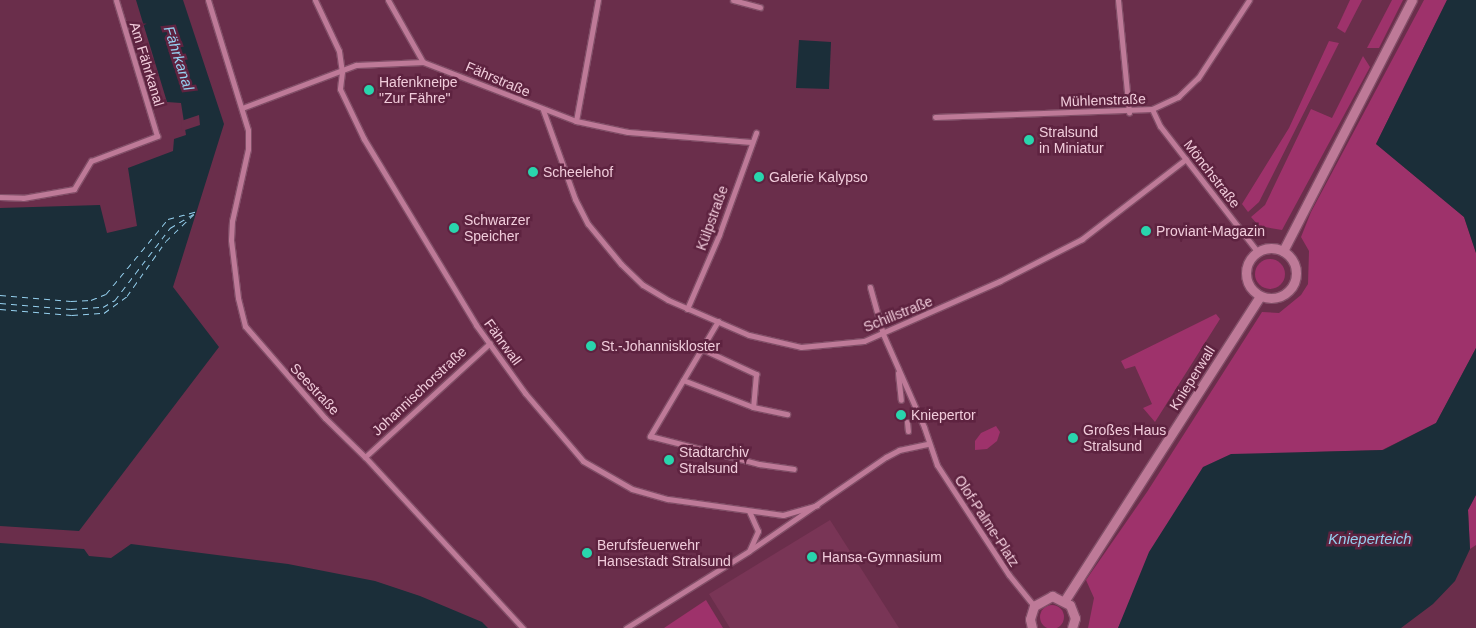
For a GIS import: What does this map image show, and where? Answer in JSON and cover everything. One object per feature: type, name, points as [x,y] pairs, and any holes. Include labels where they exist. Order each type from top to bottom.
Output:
[{"type":"street","name":"Am Fährkanal","points":[[0,197],[23,198],[74,189],[91,161],[157,136],[116,0]]},
{"type":"street","name":"Seestraße","points":[[208,0],[242,108],[248,149],[232,220],[231,240],[242,318],[261,348],[366,457],[522,628]]},
{"type":"street","name":"Fährwall","points":[[315,0],[339,51],[342,72],[340,89],[364,139],[490,343],[564,441],[583,462],[600,473],[651,495],[749,511],[783,514],[817,505]]},
{"type":"street","points":[[388,0],[422,62]]},
{"type":"street","points":[[576,121],[598,0]]},
{"type":"street","points":[[733,0],[760,7]]},
{"type":"street","points":[[1118,0],[1129,112]]},
{"type":"street","name":"Mühlenstraße","points":[[935,116],[1129,112],[1152,109],[1178,97],[1198,78],[1249,0]]},
{"type":"street","points":[[1284,251],[1412,0]]},
{"type":"street","name":"Fährstraße","points":[[242,108],[366,64],[422,62],[543,110],[576,121],[628,132],[752,142]]},
{"type":"street","name":"Mönchstraße","points":[[1152,109],[1160,126],[1257,252]]},
{"type":"street","name":"Schillstraße","points":[[543,110],[575,199],[588,224],[621,264],[643,284],[687,309],[770,342],[801,346],[864,341],[957,302],[1082,238],[1186,159]]},
{"type":"street","name":"Külpstraße","points":[[687,309],[720,235],[756,133]]},
{"type":"street","points":[[1270,248],[1284,251],[1294,264],[1294,281],[1290,288],[1276,297],[1260,296],[1246,278],[1248,263],[1257,252],[1270,248]]},
{"type":"street","name":"Olof-Palme-Platz","points":[[870,287],[882,334],[898,368],[937,465],[1004,568],[1034,606]]},
{"type":"street","name":"Knieperwall","points":[[1065,600],[1260,296]]},
{"type":"street","points":[[718,322],[650,436],[759,464],[794,469]]},
{"type":"street","name":"Johannischorstraße","points":[[366,457],[490,343]]},
{"type":"street","points":[[702,349],[756,374],[753,407]]},
{"type":"street","points":[[898,368],[901,400]]},
{"type":"street","points":[[683,380],[753,407],[786,414]]},
{"type":"street","points":[[907,422],[908,432]]},
{"type":"street","name":"Fährwall","points":[[626,628],[749,551],[899,450],[928,444]]},
{"type":"street","points":[[749,511],[758,531],[749,551]]},
{"type":"street","points":[[1032,628],[1030,619],[1034,606],[1052,596],[1065,600],[1073,611],[1072,628]]},
{"type":"shaded area","points":[[1350,0],[1362,0],[1345,33],[1337,28]]},
{"type":"shaded area","points":[[1392,0],[1403,0],[1379,48],[1367,48]]},
{"type":"shaded area","points":[[1424,0],[1447,0],[1376,144],[1464,217],[1476,253],[1476,348],[1436,423],[1382,450],[1315,452],[1134,594],[1118,628],[1088,628],[1094,598],[1086,580],[1147,492],[1262,312],[1279,313],[1301,295],[1308,284],[1309,251],[1301,237],[1311,212]]},
{"type":"shaded area","points":[[1329,41],[1339,43],[1259,202],[1248,212],[1242,204],[1289,128]]},
{"type":"shaded area","points":[[1363,56],[1370,67],[1282,230],[1259,226],[1251,217],[1265,205],[1311,109],[1332,118]]},
{"type":"shaded area","points":[[1270,259],[1281,263],[1285,274],[1281,285],[1270,289],[1259,285],[1255,274],[1259,263]]},
{"type":"shaded area","points":[[1216,314],[1220,319],[1155,422],[1143,408],[1152,404],[1135,366],[1125,369],[1121,361]]},
{"type":"shaded area","points":[[996,426],[1000,432],[997,441],[987,449],[975,450],[975,441],[981,433]]},
{"type":"shaded area","points":[[1476,495],[1476,545],[1470,549],[1468,510]]},
{"type":"shaded area","name":"Hansa-Gymnasium","points":[[830,520],[899,628],[730,628],[709,594]]},
{"type":"shaded area","points":[[706,600],[723,628],[664,628]]},
{"type":"shaded area","points":[[1052,605],[1061,608],[1064,617],[1061,626],[1052,629],[1043,626],[1040,617],[1043,608]]},
{"type":"water","name":"Fährkanal","points":[[136,0],[183,0],[224,124],[173,287],[219,347],[79,531],[0,526],[0,208],[100,205],[107,233],[137,226],[128,168],[173,151],[174,139],[186,135],[181,103],[167,102]]},
{"type":"water","points":[[1447,0],[1476,0],[1476,253],[1464,217],[1376,144]]},
{"type":"water","points":[[799,40],[831,42],[829,89],[796,88]]},
{"type":"water","name":"Knieperteich","points":[[1476,348],[1476,495],[1468,510],[1470,549],[1455,581],[1433,604],[1401,628],[1118,628],[1149,552],[1203,467],[1231,454],[1383,450],[1436,423]]},
{"type":"water","points":[[0,543],[84,549],[89,556],[111,558],[131,544],[288,564],[375,581],[420,596],[482,622],[488,628],[0,628]]},
{"type":"pier","points":[[199,115],[200,125],[182,131],[181,121]]},
{"type":"ferry route","points":[[0,295],[71,301],[91,300],[106,294],[168,219],[195,212]]},
{"type":"ferry route","points":[[0,309],[72,315],[104,313],[127,296],[166,241],[196,212]]},
{"type":"ferry route","points":[[0,303],[71,309],[103,307],[115,300],[170,228],[193,214]]},
{"type":"place","name":"Hafenkneipe \"Zur Fähre\"","points":[[369,90]]},
{"type":"place","name":"Stralsund in Miniatur","points":[[1029,140]]},
{"type":"place","name":"Scheelehof","points":[[533,172]]},
{"type":"place","name":"Galerie Kalypso","points":[[759,177]]},
{"type":"place","name":"Schwarzer Speicher","points":[[454,228]]},
{"type":"place","name":"Proviant-Magazin","points":[[1146,231]]},
{"type":"place","name":"St.-Johanniskloster","points":[[591,346]]},
{"type":"place","name":"Kniepertor","points":[[901,415]]},
{"type":"place","name":"Großes Haus Stralsund","points":[[1073,438]]},
{"type":"place","name":"Stadtarchiv Stralsund","points":[[669,460]]},
{"type":"place","name":"Berufsfeuerwehr Hansestadt Stralsund","points":[[587,553]]},
{"type":"place","name":"Hansa-Gymnasium","points":[[812,557]]}]
